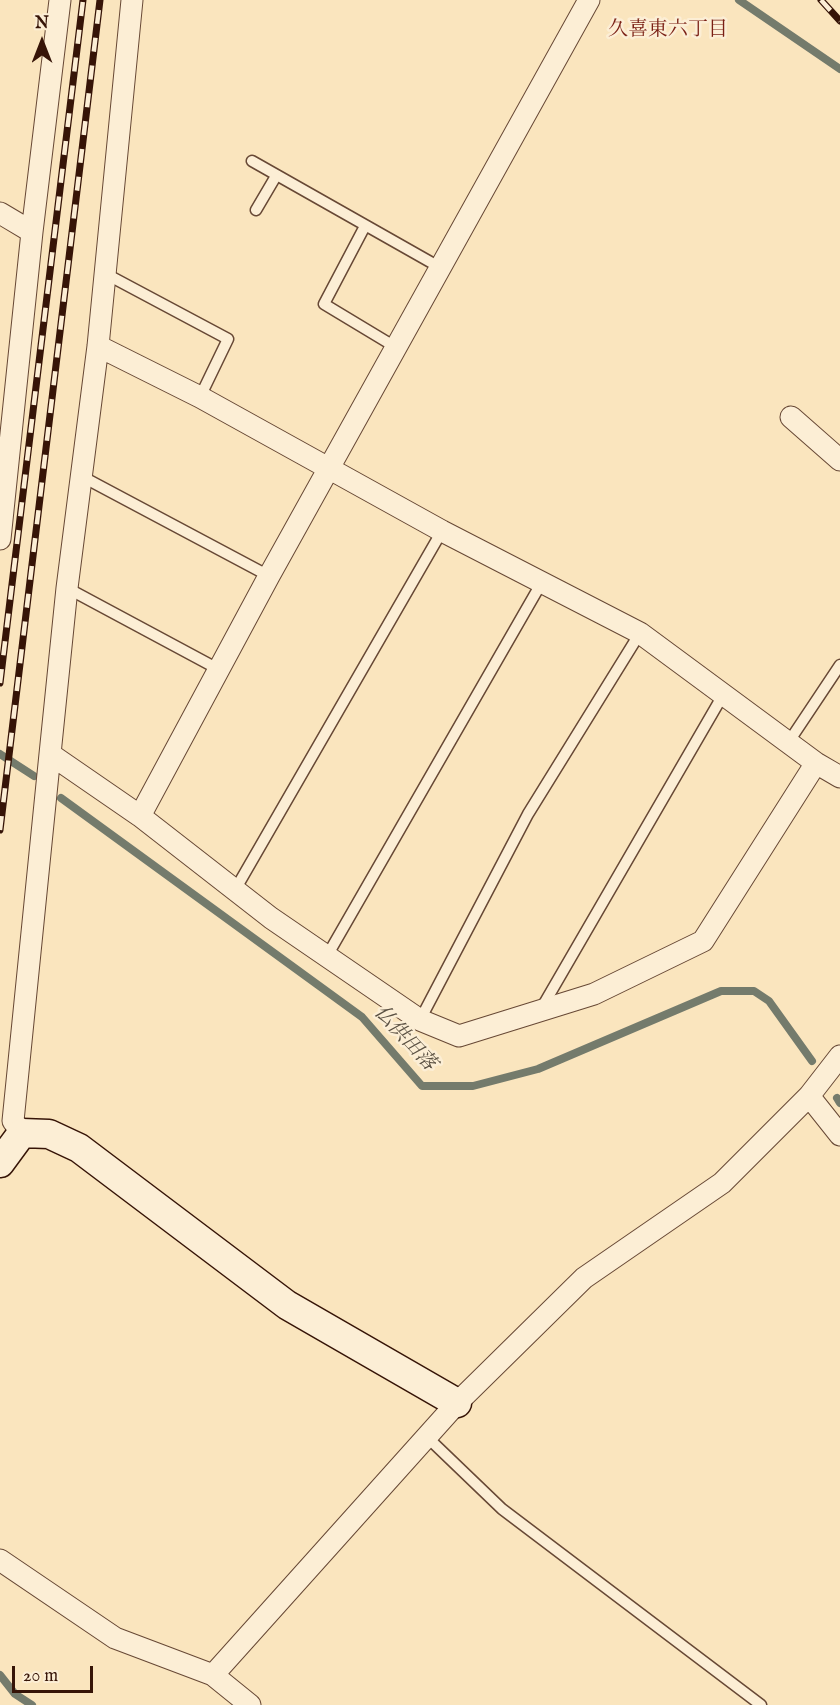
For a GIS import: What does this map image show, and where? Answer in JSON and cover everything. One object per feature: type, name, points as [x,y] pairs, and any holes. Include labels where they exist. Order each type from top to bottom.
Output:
[{"type":"street","points":[[0,539],[4,471],[60,0]]},
{"type":"street","points":[[22,1133],[13,1121],[67,588],[106,274],[132,0]]},
{"type":"street","points":[[140,816],[268,576],[330,469],[589,0]]},
{"type":"street","points":[[0,213],[32,232]]},
{"type":"street","points":[[98,346],[200,397],[442,531],[640,633],[788,743],[840,777]]},
{"type":"street","points":[[791,417],[840,460]]},
{"type":"street","points":[[50,754],[140,816],[235,890],[327,956],[420,1020],[459,1036],[594,994],[703,941],[816,763]]},
{"type":"street","points":[[213,1675],[457,1403],[584,1278],[722,1183],[809,1095],[840,1056]]},
{"type":"street","points":[[809,1095],[840,1135]]},
{"type":"street","points":[[0,1163],[22,1133]]},
{"type":"street","points":[[22,1133],[49,1134],[79,1148],[287,1305],[457,1403]]},
{"type":"street","points":[[0,1560],[115,1638],[213,1675],[250,1705]]},
{"type":"lane","points":[[252,161],[441,268]]},
{"type":"lane","points":[[256,210],[276,176]]},
{"type":"lane","points":[[365,226],[324,304],[397,348]]},
{"type":"lane","points":[[106,274],[228,339],[200,397]]},
{"type":"lane","points":[[81,476],[268,576]]},
{"type":"lane","points":[[235,890],[442,531]]},
{"type":"lane","points":[[327,956],[542,582]]},
{"type":"lane","points":[[67,588],[218,669]]},
{"type":"lane","points":[[420,1020],[528,814],[640,633]]},
{"type":"lane","points":[[788,743],[840,665]]},
{"type":"lane","points":[[540,1011],[723,695]]},
{"type":"lane","points":[[426,1436],[502,1509],[761,1705]]},
{"type":"waterway","points":[[739,0],[840,69]]},
{"type":"waterway","name":"仏供田落","points":[[0,754],[34,776]]},
{"type":"waterway","name":"仏供田落","points":[[61,798],[362,1017],[422,1086],[473,1086],[538,1069],[721,991],[754,991],[769,1001],[812,1061]]},
{"type":"waterway","name":"仏供田落","points":[[837,1098],[840,1103]]},
{"type":"waterway","points":[[0,1675],[15,1694],[32,1705]]},
{"type":"railway","points":[[0,683],[83,0]]},
{"type":"railway","points":[[0,830],[100,0]]},
{"type":"railway","points":[[821,0],[840,21]]},
{"type":"district","name":"久喜東六丁目","points":[[668,31]]}]
